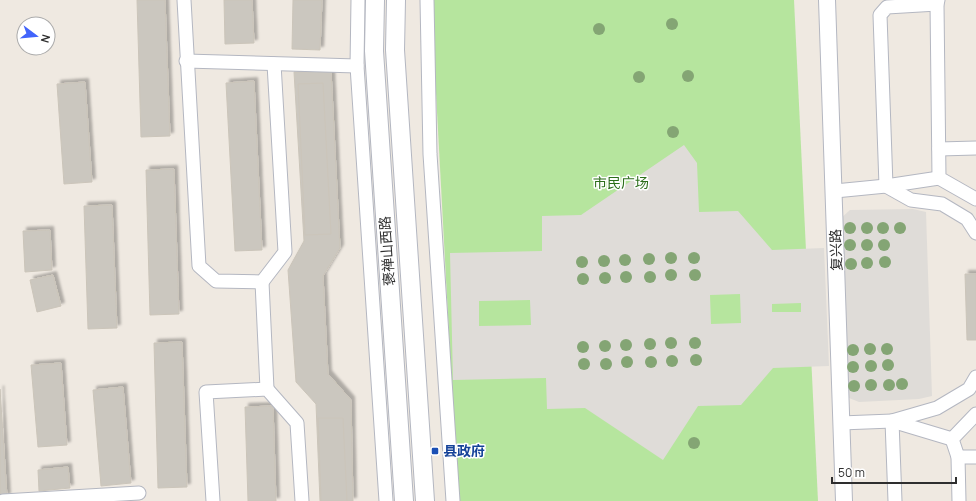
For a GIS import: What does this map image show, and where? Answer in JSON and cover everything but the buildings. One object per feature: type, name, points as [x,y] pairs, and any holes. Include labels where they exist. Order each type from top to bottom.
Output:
[{"type":"main road","name":"褒禅山西路","points":[[374,0],[374,51],[404,501]]},
{"type":"main road","name":"褒禅山西路","points":[[396,0],[395,50],[425,501]]},
{"type":"street","points":[[184,0],[186,61],[199,266],[216,281],[262,282]]},
{"type":"street","points":[[358,0],[357,66],[386,501]]},
{"type":"street","points":[[427,0],[430,154],[453,501]]},
{"type":"street","name":"复兴路","points":[[827,0],[835,191],[844,501]]},
{"type":"street","points":[[886,186],[880,16],[887,7],[938,2],[939,178]]},
{"type":"street","points":[[186,61],[357,66]]},
{"type":"street","points":[[274,64],[285,252],[262,282],[267,389],[297,423],[302,501]]},
{"type":"street","points":[[939,149],[976,148]]},
{"type":"street","points":[[835,191],[886,186],[939,178],[976,199]]},
{"type":"street","points":[[886,186],[911,200],[942,204],[967,219],[976,233]]},
{"type":"street","points":[[841,423],[892,421],[937,408],[969,389],[976,377]]},
{"type":"street","points":[[213,501],[206,392],[267,389]]},
{"type":"street","points":[[952,439],[976,414]]},
{"type":"street","points":[[892,421],[952,439]]},
{"type":"street","points":[[892,421],[895,501]]},
{"type":"street","points":[[952,439],[958,457],[959,501]]},
{"type":"street","points":[[958,457],[976,457]]},
{"type":"street","points":[[3,501],[139,493]]},
{"type":"green space","name":"市民广场","points":[[431,0],[794,0],[818,501],[458,501]]},
{"type":"shaded area","points":[[684,145],[697,163],[699,212],[738,211],[772,250],[824,248],[829,366],[773,368],[741,405],[698,406],[663,460],[585,408],[547,409],[546,378],[453,380],[450,253],[542,251],[542,216],[581,215]],"holes":[[[740,294],[741,323],[711,324],[710,295]],[[530,300],[531,325],[479,326],[479,301]],[[801,303],[801,312],[772,312],[772,304]]]},
{"type":"shaded area","points":[[913,209],[926,212],[932,396],[919,399],[859,402],[849,398],[842,390],[838,221],[850,210]]},
{"type":"place","name":"县政府","points":[[435,451]]}]
